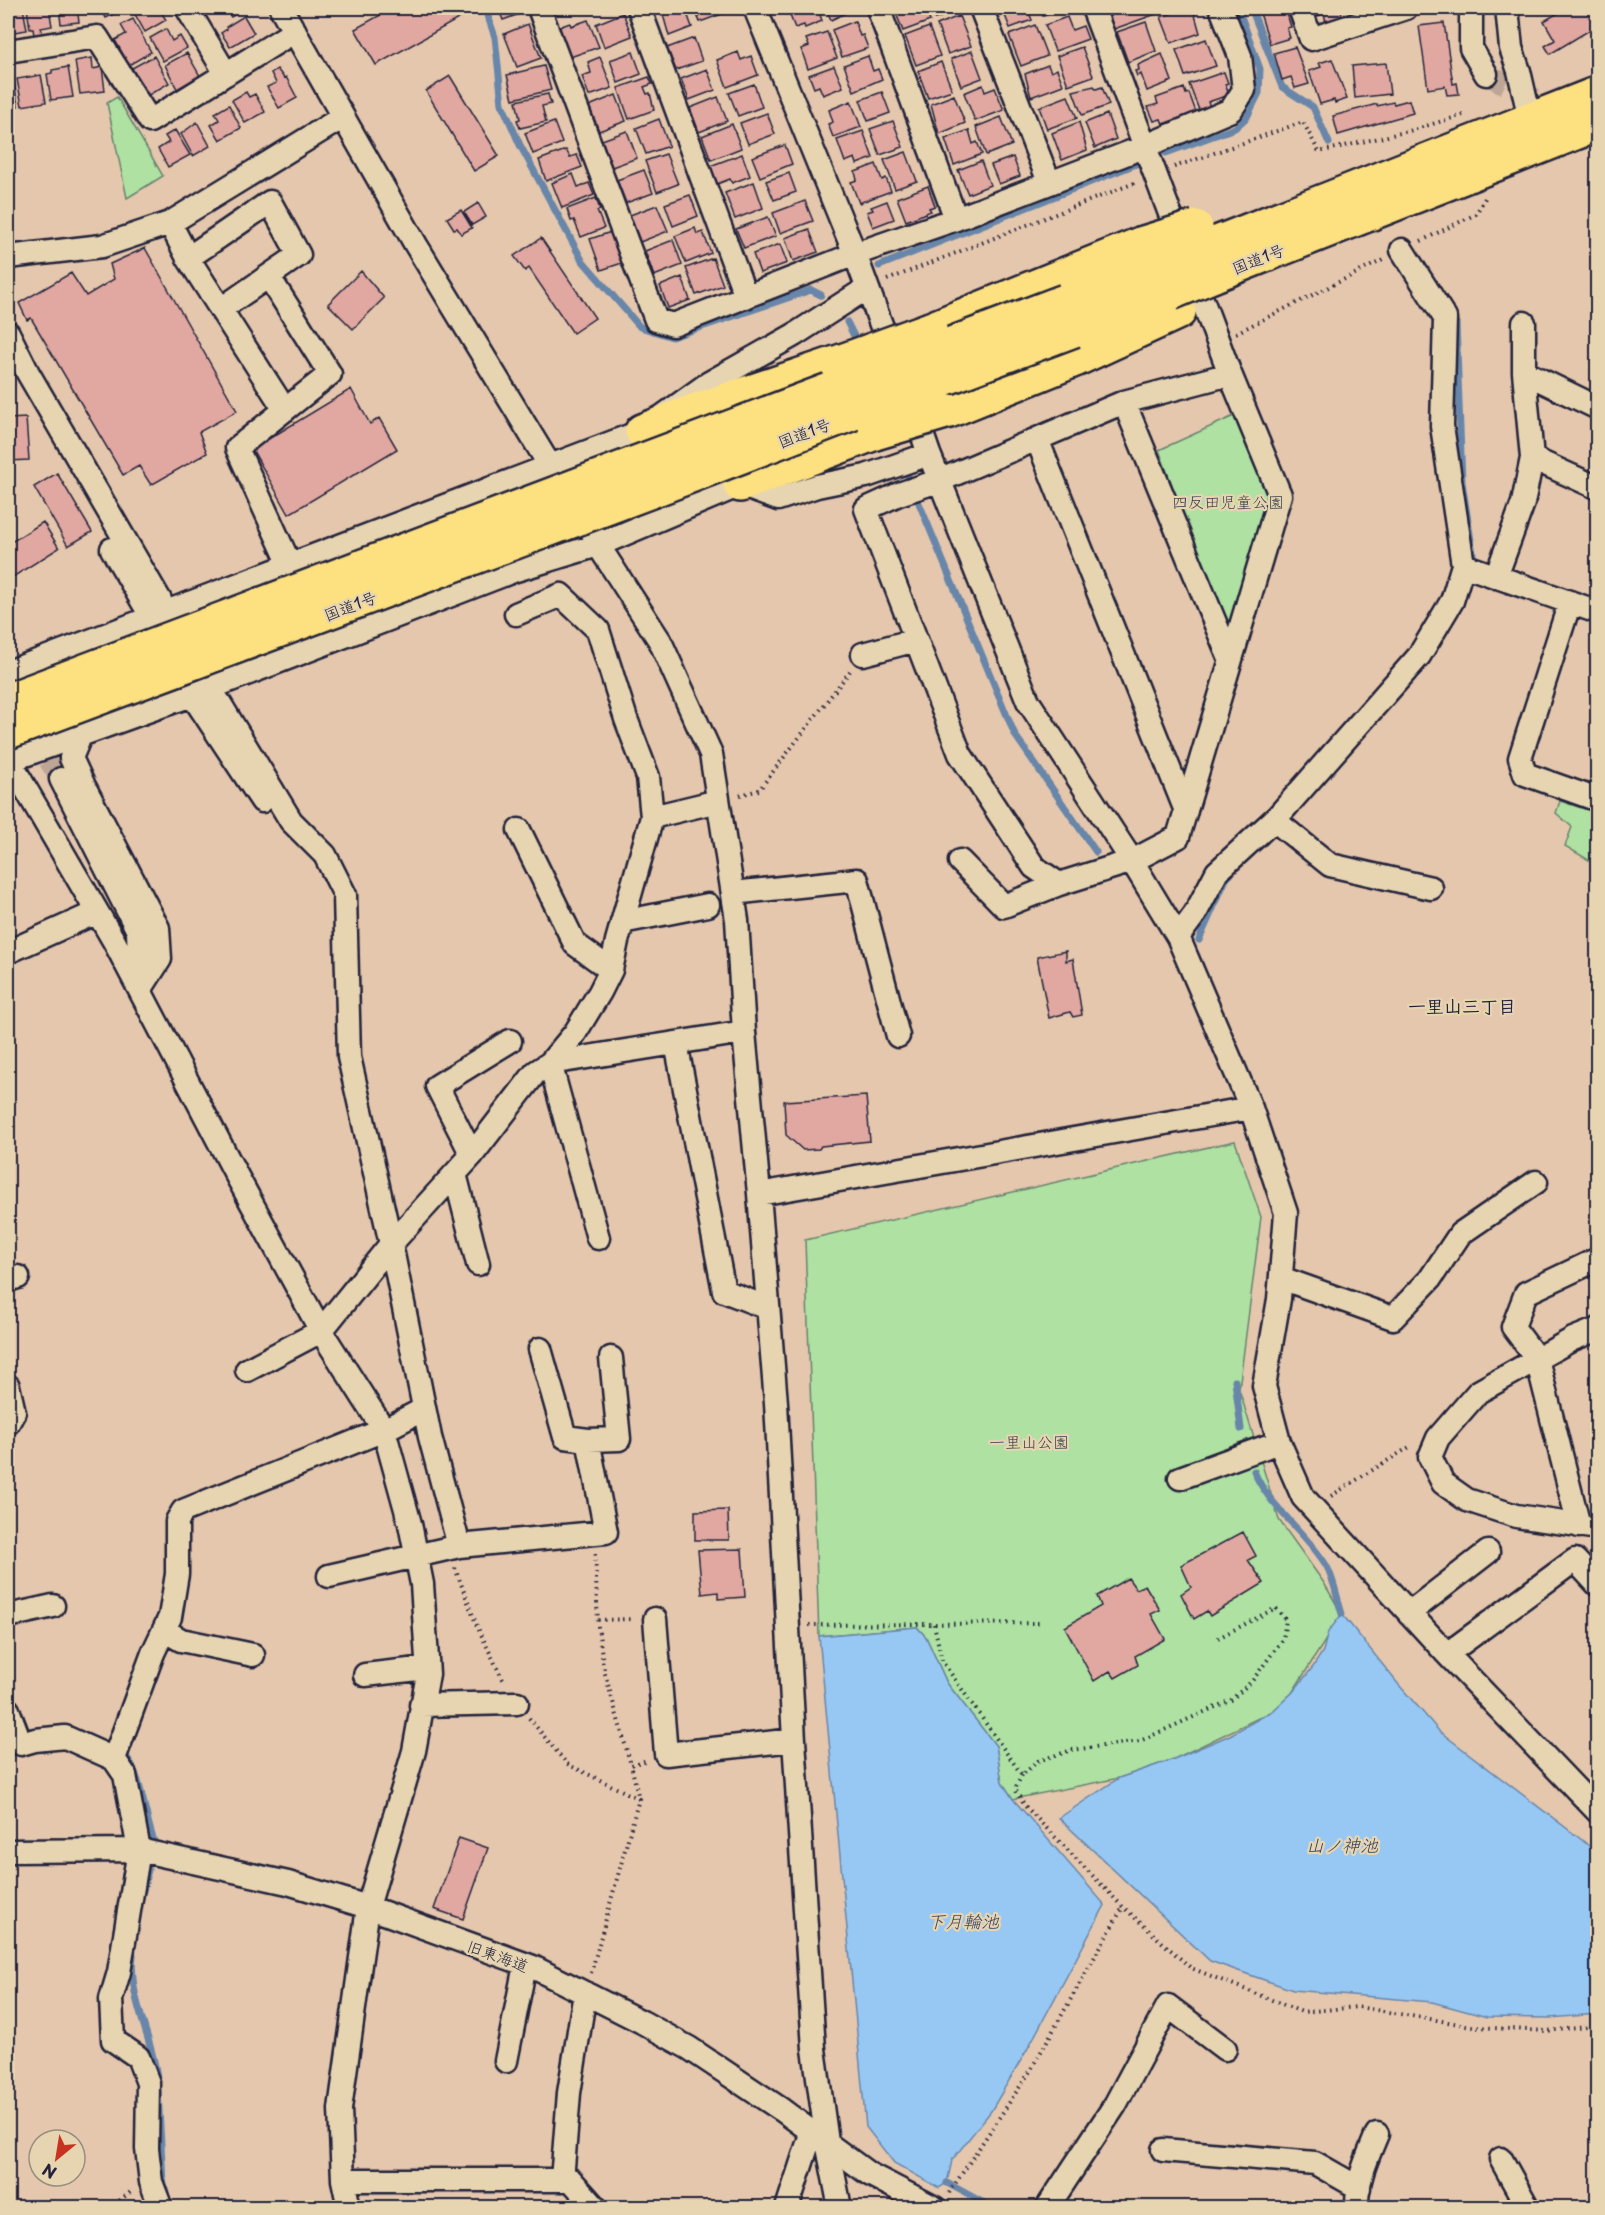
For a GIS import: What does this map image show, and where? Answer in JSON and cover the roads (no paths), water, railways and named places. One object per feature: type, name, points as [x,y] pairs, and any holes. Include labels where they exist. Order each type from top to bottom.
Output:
[{"type":"highway","points":[[642,431],[930,329],[1163,279],[1206,261],[1289,192],[1411,165],[1598,93]]},
{"type":"highway","name":"国道1号","points":[[1206,261],[1302,240],[1598,124]]},
{"type":"highway","points":[[740,485],[875,433],[948,411],[1075,360],[1163,279],[1206,261]]},
{"type":"highway","name":"国道1号","points":[[8,751],[565,524],[874,405],[1070,316],[1163,279]]},
{"type":"highway","name":"国道1号","points":[[8,700],[210,622],[786,408],[1070,316]]},
{"type":"street","points":[[187,8],[226,74]]},
{"type":"street","points":[[281,8],[416,245],[550,466],[576,497],[598,545],[660,641],[711,754],[737,920],[744,1032],[776,1403],[819,2137],[840,2208]]},
{"type":"street","points":[[639,8],[746,297]]},
{"type":"street","points":[[755,8],[855,254],[929,454],[934,483],[1028,701],[1132,861],[1178,937],[1251,1108],[1286,1213],[1279,1299],[1264,1386],[1279,1442],[1303,1497],[1447,1654],[1598,1812]]},
{"type":"street","points":[[878,8],[956,219]]},
{"type":"street","points":[[981,8],[1049,182]]},
{"type":"street","points":[[960,861],[1004,906],[1059,884],[1132,861],[1178,837],[1280,495],[1230,374],[1093,8]]},
{"type":"street","points":[[544,9],[656,320],[674,325],[855,254],[956,219],[1146,146],[1231,110],[1244,90],[1240,56],[1221,8]]},
{"type":"street","points":[[1300,8],[1311,39],[1406,8]]},
{"type":"street","points":[[1471,8],[1471,48],[1486,74]]},
{"type":"street","points":[[1507,8],[1511,48],[1530,119]]},
{"type":"street","points":[[8,51],[97,37],[150,121],[296,32]]},
{"type":"street","points":[[8,257],[102,246],[170,222],[343,117]]},
{"type":"street","points":[[188,258],[270,202],[299,255],[221,309]]},
{"type":"street","points":[[170,222],[188,258],[285,410]]},
{"type":"street","points":[[1178,937],[1195,914],[1216,872],[1274,820],[1419,656],[1452,601],[1463,566],[1442,426],[1445,318],[1402,250]]},
{"type":"street","points":[[269,277],[330,374],[237,447],[290,565]]},
{"type":"street","points":[[8,672],[164,608],[290,565],[642,431],[709,383],[794,334],[867,288]]},
{"type":"street","points":[[1496,577],[1523,503],[1532,458],[1524,372],[1524,323]]},
{"type":"street","points":[[8,333],[28,373],[27,398],[164,608]]},
{"type":"street","points":[[1524,372],[1598,408]]},
{"type":"street","points":[[28,373],[48,380],[164,608]]},
{"type":"street","points":[[1059,884],[1034,867],[960,754],[866,509],[899,494],[934,483],[1124,402],[1230,374]]},
{"type":"street","points":[[1124,402],[1230,659]]},
{"type":"street","points":[[1037,439],[1186,812]]},
{"type":"street","points":[[349,2208],[343,2180],[340,2109],[368,1907],[414,1751],[428,1674],[422,1584],[410,1524],[384,1430],[321,1330],[98,912],[8,751],[81,734],[192,695],[221,692],[516,570],[598,545],[740,485],[778,499],[818,486],[866,476],[929,454]]},
{"type":"street","points":[[1532,458],[1598,488]]},
{"type":"street","points":[[1463,566],[1598,612]]},
{"type":"street","points":[[247,1370],[321,1330],[391,1244],[472,1155],[536,1072],[550,1063],[575,1033],[611,970],[652,817],[648,777],[626,719],[598,630],[561,596],[516,614]]},
{"type":"street","points":[[1570,602],[1520,758],[1526,774],[1598,800]]},
{"type":"street","points":[[863,654],[916,640]]},
{"type":"street","points":[[8,655],[30,664]]},
{"type":"street","points":[[221,692],[303,811],[345,895],[349,1057],[391,1244],[424,1409],[459,1546]]},
{"type":"street","points":[[192,695],[279,828],[325,855]]},
{"type":"street","points":[[81,734],[71,758],[159,928],[160,959],[140,990]]},
{"type":"street","points":[[61,779],[138,931],[140,990]]},
{"type":"street","points":[[652,817],[718,801]]},
{"type":"street","points":[[1274,820],[1330,865],[1431,888]]},
{"type":"street","points":[[519,830],[575,944],[611,970]]},
{"type":"street","points":[[733,892],[857,880],[898,1036]]},
{"type":"street","points":[[622,922],[708,904]]},
{"type":"street","points":[[8,952],[98,912]]},
{"type":"street","points":[[550,1063],[744,1032]]},
{"type":"street","points":[[472,1155],[437,1086],[510,1041]]},
{"type":"street","points":[[676,1043],[724,1291],[768,1308]]},
{"type":"street","points":[[550,1063],[598,1238]]},
{"type":"street","points":[[759,1194],[1251,1108]]},
{"type":"street","points":[[455,1174],[478,1264]]},
{"type":"street","points":[[1281,1278],[1394,1318],[1430,1279],[1460,1234],[1536,1182]]},
{"type":"street","points":[[1598,1259],[1526,1293],[1513,1327],[1537,1359],[1588,1527],[1516,1516],[1467,1500],[1443,1483],[1430,1457],[1438,1438],[1478,1392],[1537,1359],[1573,1338],[1598,1329]]},
{"type":"street","points":[[540,1349],[565,1437],[588,1440],[619,1439],[610,1358]]},
{"type":"street","points":[[8,1386],[14,1412],[8,1423]]},
{"type":"street","points":[[144,1709],[172,1635],[170,1617],[177,1574],[177,1521],[183,1510],[384,1430],[424,1409]]},
{"type":"street","points":[[328,1576],[459,1546],[606,1532],[588,1440]]},
{"type":"street","points":[[1180,1478],[1279,1442]]},
{"type":"street","points":[[1409,1613],[1488,1552]]},
{"type":"street","points":[[1447,1654],[1575,1560],[1598,1585]]},
{"type":"street","points":[[8,1616],[53,1606]]},
{"type":"street","points":[[655,1619],[666,1755],[794,1740]]},
{"type":"street","points":[[172,1635],[254,1655]]},
{"type":"street","points":[[115,1758],[153,1653],[172,1635]]},
{"type":"street","points":[[365,1675],[427,1668]]},
{"type":"street","points":[[421,1705],[517,1703]]},
{"type":"street","points":[[8,1710],[21,1744],[65,1737],[115,1758],[125,1775],[139,1850],[119,1972],[111,1999],[113,2040],[138,2057],[148,2083],[147,2149],[151,2182],[161,2208]]},
{"type":"street","name":"旧東海道","points":[[8,1851],[139,1850],[288,1883],[368,1907],[525,1965],[585,1993],[689,2048],[869,2174],[940,2203]]},
{"type":"street","points":[[506,2061],[525,1965]]},
{"type":"street","points":[[562,2180],[569,2092],[585,1993]]},
{"type":"street","points":[[1047,2208],[1115,2105],[1168,2006],[1225,2049]]},
{"type":"street","points":[[1163,2150],[1315,2163],[1358,2198],[1363,2168],[1377,2134]]},
{"type":"street","points":[[787,2208],[819,2137]]},
{"type":"street","points":[[1501,2159],[1528,2208]]},
{"type":"street","points":[[343,2180],[571,2180],[596,2208]]},
{"type":"water","name":"山ノ神池","points":[[1342,1614],[1439,1731],[1597,1853],[1597,2014],[1550,2018],[1487,2017],[1432,2002],[1293,1990],[1210,1961],[1059,1818],[1119,1778],[1174,1759],[1230,1735],[1273,1711],[1292,1693],[1313,1667],[1323,1651],[1328,1632]]},
{"type":"water","name":"下月輪池","points":[[917,1627],[926,1637],[947,1683],[996,1746],[1002,1782],[1013,1799],[1105,1905],[1027,2050],[991,2111],[952,2160],[947,2183],[939,2188],[894,2163],[866,2127],[819,1636]]},
{"type":"waterway","points":[[485,8],[495,37],[502,104],[520,145],[582,260],[640,327],[672,337],[811,290],[821,295]]},
{"type":"waterway","points":[[1166,153],[1235,128],[1247,117],[1259,93],[1260,69],[1238,8]]},
{"type":"waterway","points":[[1251,8],[1282,87],[1313,107],[1329,143]]},
{"type":"waterway","points":[[879,266],[1136,164]]},
{"type":"waterway","points":[[847,322],[859,346]]},
{"type":"waterway","points":[[1456,323],[1462,482],[1473,554]]},
{"type":"waterway","points":[[907,474],[1015,735],[1096,852]]},
{"type":"waterway","points":[[1199,940],[1226,879],[1231,874]]},
{"type":"waterway","points":[[1235,1381],[1241,1429]]},
{"type":"waterway","points":[[1254,1471],[1268,1496],[1326,1565],[1342,1614]]},
{"type":"waterway","points":[[8,1754],[12,1753]]},
{"type":"waterway","points":[[126,1756],[136,1774],[154,1841]]},
{"type":"waterway","points":[[143,1891],[148,1870]]},
{"type":"waterway","points":[[133,1955],[132,1971],[137,2002],[157,2078]]},
{"type":"waterway","points":[[158,2092],[163,2181],[166,2192]]},
{"type":"waterway","points":[[947,2183],[993,2208]]},
{"type":"tunnel","points":[[1486,74],[1538,101]]},
{"type":"tunnel","points":[[32,732],[61,779]]},
{"type":"district","name":"一里山三丁目","points":[[1462,1005]]},
{"type":"park label","name":"四反田児童公園","points":[[1228,501]]},
{"type":"park label","name":"一里山公園","points":[[1029,1441]]}]
